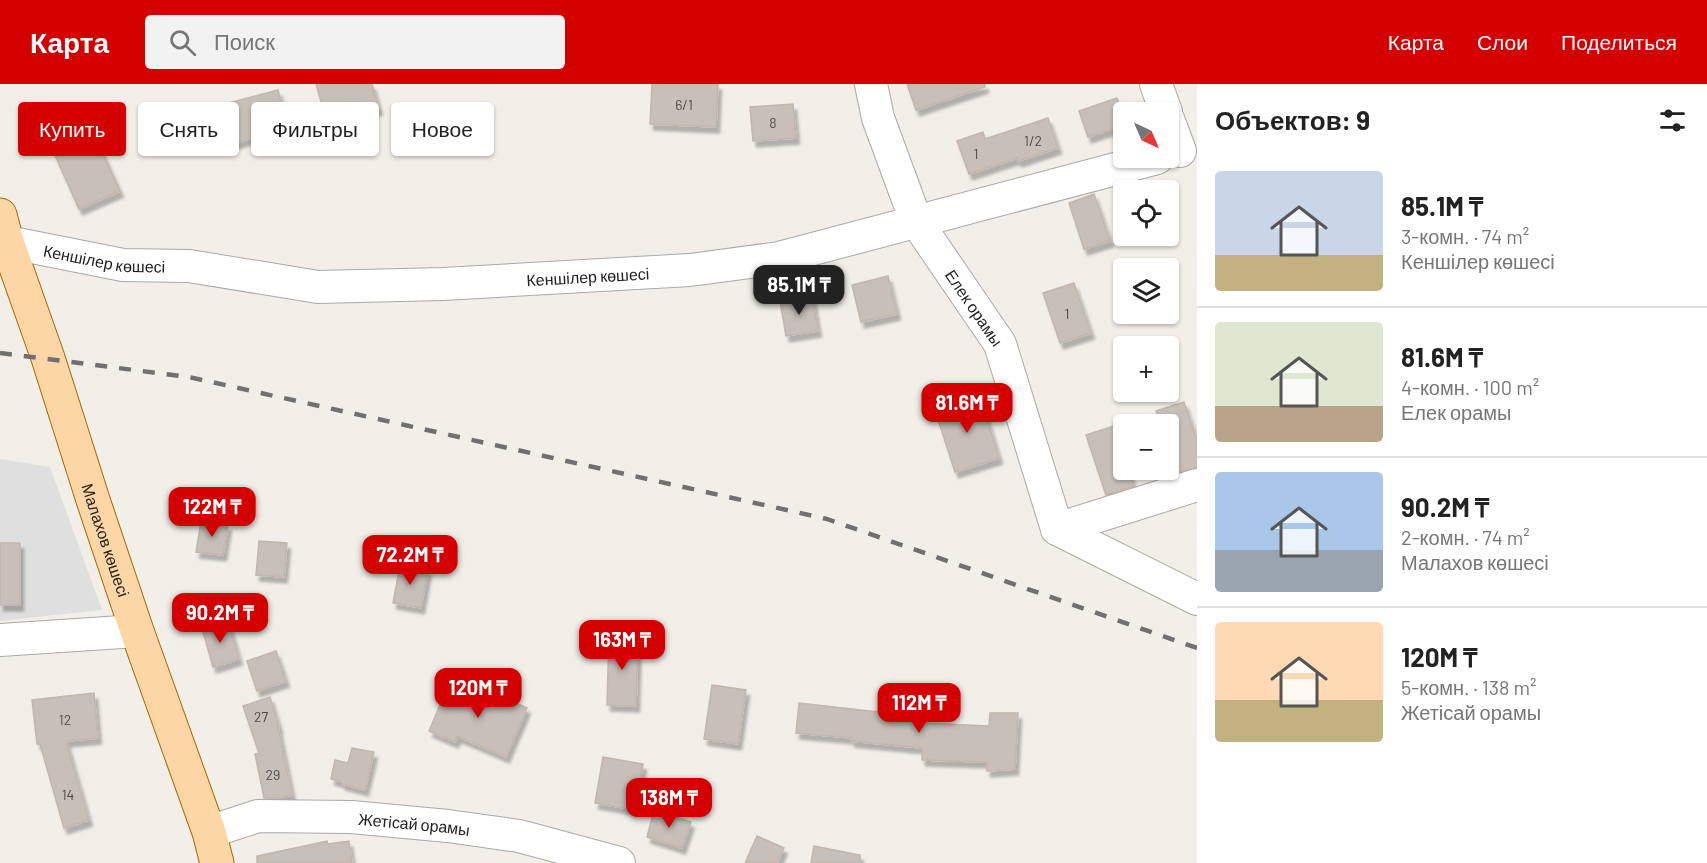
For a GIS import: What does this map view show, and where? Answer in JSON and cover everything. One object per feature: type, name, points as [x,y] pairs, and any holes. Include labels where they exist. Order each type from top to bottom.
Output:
[{"type":"main road","name":"Малахов көшесі","points":[[4,229],[137,631],[209,832],[217,863]]},
{"type":"street","name":"Елек орамы","points":[[871,84],[878,118],[916,221],[1000,345],[1057,529]]},
{"type":"street","points":[[1156,84],[1162,102]]},
{"type":"street","name":"Кеншілер көшесі","points":[[4,229],[123,265],[189,266],[318,287],[443,284],[690,270],[779,258],[1119,168]]},
{"type":"street","points":[[1057,529],[1197,485]]},
{"type":"street","points":[[1057,529],[1197,599]]},
{"type":"street","points":[[0,640],[137,631]]},
{"type":"street","name":"Жетісай орамы","points":[[209,832],[258,816],[351,817],[448,826],[519,836],[618,863]]},
{"type":"shaded area","points":[[0,459],[50,467],[102,610],[0,621]]},
{"type":"building","points":[[316,84],[372,84],[377,102],[321,102]]},
{"type":"building","points":[[652,84],[718,84],[716,127],[650,124]]},
{"type":"building","points":[[907,84],[985,84],[985,87],[916,110]]},
{"type":"building","points":[[278,90],[281,102],[251,102],[251,138],[239,142],[239,102],[232,102]]},
{"type":"building","points":[[1117,98],[1119,102],[1113,102],[1113,129],[1088,137],[1079,111]]},
{"type":"building","points":[[793,104],[796,138],[753,141],[750,107]]},
{"type":"building","points":[[1048,118],[1058,148],[1018,161],[1017,158],[969,174],[957,141],[983,132],[985,139]]},
{"type":"building","points":[[55,156],[104,156],[120,191],[79,209]]},
{"type":"building","points":[[1094,194],[1110,241],[1084,249],[1069,203]]},
{"type":"building","points":[[888,276],[897,314],[861,322],[852,285]]},
{"type":"building","points":[[1074,283],[1091,333],[1060,343],[1043,293]]},
{"type":"building","points":[[812,296],[818,331],[786,336],[780,301]]},
{"type":"building","points":[[980,396],[999,458],[955,472],[935,410]]},
{"type":"building","points":[[1184,402],[1197,440],[1197,468],[1179,472],[1179,414],[1157,414],[1156,411]]},
{"type":"building","points":[[1113,426],[1113,480],[1132,480],[1134,486],[1106,495],[1086,435]]},
{"type":"building","points":[[201,521],[228,525],[223,555],[196,552]]},
{"type":"building","points":[[259,541],[287,543],[284,577],[256,575]]},
{"type":"building","points":[[0,543],[20,543],[20,605],[0,605]]},
{"type":"building","points":[[400,565],[428,570],[421,608],[393,603]]},
{"type":"building","points":[[228,621],[239,659],[213,667],[202,628]]},
{"type":"building","points":[[609,636],[638,637],[636,706],[607,705]]},
{"type":"building","points":[[276,651],[286,681],[257,691],[247,661]]},
{"type":"building","points":[[450,681],[492,699],[494,694],[527,708],[506,757],[457,736],[455,742],[429,731]]},
{"type":"building","points":[[712,685],[746,690],[738,744],[704,739]]},
{"type":"building","points":[[94,693],[98,738],[66,741],[89,820],[64,828],[40,744],[37,744],[32,700]]},
{"type":"building","points":[[270,697],[279,727],[292,795],[277,798],[264,798],[255,754],[259,753],[243,706]]},
{"type":"building","points":[[799,703],[904,715],[903,722],[989,726],[990,713],[1018,713],[1015,769],[987,771],[987,762],[922,760],[922,748],[796,733]]},
{"type":"building","points":[[352,748],[374,752],[365,790],[331,779],[335,760],[348,763]]},
{"type":"building","points":[[603,757],[643,764],[635,810],[595,803]]},
{"type":"building","points":[[654,810],[691,822],[682,848],[647,837]]},
{"type":"building","points":[[757,836],[784,848],[777,863],[745,863]]},
{"type":"building","points":[[327,841],[328,844],[349,841],[352,863],[257,863],[257,856]]},
{"type":"building","points":[[814,846],[860,855],[860,863],[811,863]]},
{"type":"railway","points":[[0,353],[189,377],[827,519],[1197,648]]}]
